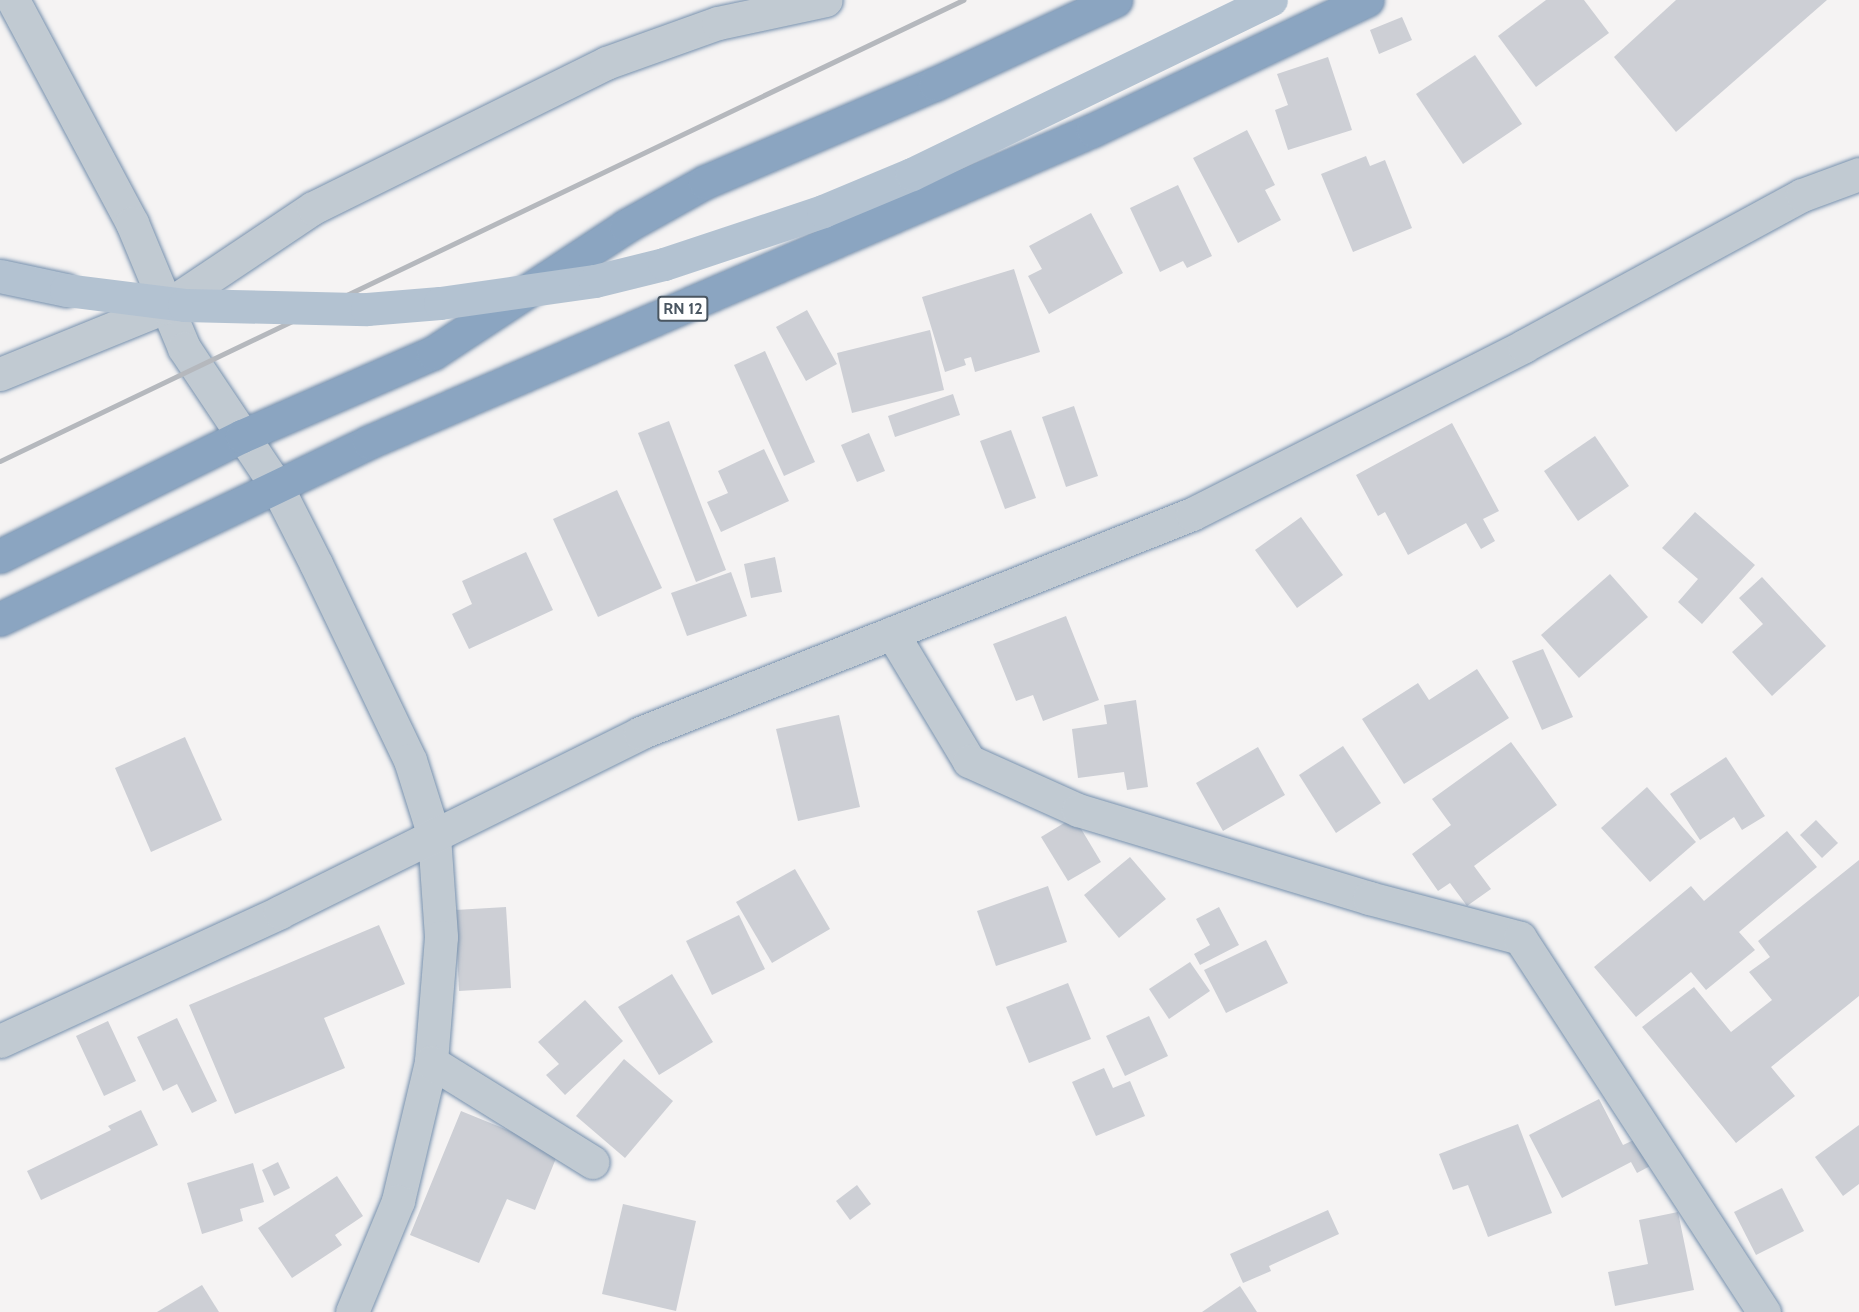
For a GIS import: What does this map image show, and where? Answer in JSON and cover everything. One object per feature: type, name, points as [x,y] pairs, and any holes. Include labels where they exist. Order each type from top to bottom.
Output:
[{"type":"highway","points":[[0,556],[242,436],[433,353],[626,226],[705,182],[935,84],[1115,0]]},
{"type":"highway","name":"RN 12","points":[[0,619],[369,442],[1093,130],[1367,0]]},
{"type":"main road","points":[[0,276],[66,290],[184,305],[367,309],[440,303],[595,281],[664,264],[823,211],[912,174],[1271,0]]},
{"type":"street","points":[[13,0],[132,223],[184,348],[277,486],[410,760],[434,836],[441,937],[431,1062],[398,1201],[352,1312]]},
{"type":"street","points":[[0,374],[165,307],[313,208],[606,63],[718,23],[826,0]]},
{"type":"street","points":[[0,1041],[434,836],[640,733],[1192,514],[1524,346],[1802,195],[1859,174]]},
{"type":"street","points":[[892,633],[969,761],[1078,810],[1369,898],[1520,938],[1764,1312]]},
{"type":"street","points":[[431,1062],[592,1162]]},
{"type":"building","points":[[1546,0],[1584,0],[1609,33],[1536,87],[1498,36]]},
{"type":"building","points":[[1676,0],[1827,0],[1676,132],[1614,57]]},
{"type":"building","points":[[1402,17],[1412,40],[1379,54],[1370,30]]},
{"type":"building","points":[[1475,55],[1522,124],[1463,164],[1416,94]]},
{"type":"building","points":[[1328,57],[1352,130],[1288,150],[1275,110],[1288,105],[1277,74]]},
{"type":"building","points":[[1247,130],[1275,185],[1265,190],[1281,220],[1238,243],[1193,158]]},
{"type":"building","points":[[1366,156],[1370,166],[1385,160],[1412,228],[1353,252],[1321,174]]},
{"type":"building","points":[[1178,185],[1212,256],[1187,268],[1183,261],[1160,272],[1130,208]]},
{"type":"building","points":[[1091,213],[1123,273],[1049,314],[1028,276],[1042,269],[1029,246]]},
{"type":"building","points":[[1014,269],[1040,352],[975,372],[971,357],[964,359],[966,365],[945,372],[922,297]]},
{"type":"building","points":[[807,310],[837,364],[806,381],[776,327]]},
{"type":"building","points":[[930,330],[944,390],[852,413],[837,353]]},
{"type":"building","points":[[765,351],[815,462],[784,476],[734,365]]},
{"type":"building","points":[[953,394],[960,415],[895,437],[888,416]]},
{"type":"building","points":[[1074,406],[1098,476],[1066,487],[1042,417]]},
{"type":"building","points":[[669,421],[726,570],[696,582],[638,433]]},
{"type":"building","points":[[1452,423],[1499,511],[1483,519],[1495,541],[1481,549],[1466,523],[1408,555],[1385,512],[1378,516],[1356,475]]},
{"type":"building","points":[[1011,430],[1036,498],[1005,509],[980,441]]},
{"type":"building","points":[[869,433],[885,471],[857,482],[841,445]]},
{"type":"building","points":[[1595,436],[1629,486],[1578,521],[1544,471]]},
{"type":"building","points":[[764,449],[789,501],[721,532],[707,502],[728,493],[718,471]]},
{"type":"building","points":[[617,490],[662,588],[598,617],[553,519]]},
{"type":"building","points":[[1695,512],[1755,565],[1702,624],[1678,602],[1698,579],[1662,548]]},
{"type":"building","points":[[1301,517],[1343,575],[1297,608],[1255,550]]},
{"type":"building","points":[[526,552],[553,610],[469,649],[452,614],[472,604],[462,581]]},
{"type":"building","points":[[775,557],[782,592],[751,598],[744,564]]},
{"type":"building","points":[[731,572],[747,616],[687,636],[671,593]]},
{"type":"building","points":[[1610,574],[1648,617],[1579,678],[1541,635]]},
{"type":"building","points":[[1762,577],[1826,646],[1772,696],[1732,652],[1763,624],[1739,598]]},
{"type":"building","points":[[1066,616],[1099,700],[1043,721],[1033,695],[1016,701],[993,644]]},
{"type":"building","points":[[1543,649],[1573,717],[1542,730],[1512,661]]},
{"type":"building","points":[[1477,669],[1509,718],[1404,784],[1362,719],[1418,683],[1429,700]]},
{"type":"building","points":[[1136,700],[1148,787],[1127,790],[1124,772],[1078,778],[1072,729],[1107,724],[1104,705]]},
{"type":"building","points":[[839,715],[860,807],[798,821],[776,729]]},
{"type":"building","points":[[185,737],[222,820],[151,852],[115,768]]},
{"type":"building","points":[[1511,742],[1557,805],[1474,866],[1491,889],[1467,906],[1450,883],[1438,891],[1412,854],[1451,825],[1432,799]]},
{"type":"building","points":[[1343,746],[1381,803],[1336,833],[1299,775]]},
{"type":"building","points":[[1258,747],[1285,795],[1223,831],[1196,783]]},
{"type":"building","points":[[1726,757],[1765,816],[1742,830],[1734,817],[1700,840],[1670,794]]},
{"type":"building","points":[[1647,787],[1696,842],[1650,882],[1601,828]]},
{"type":"building","points":[[1074,817],[1101,862],[1068,881],[1041,837]]},
{"type":"building","points":[[1816,820],[1838,843],[1822,858],[1800,835]]},
{"type":"building","points":[[1787,831],[1817,867],[1739,932],[1755,950],[1706,990],[1691,972],[1636,1017],[1594,967],[1691,886],[1704,901]]},
{"type":"building","points":[[1130,857],[1166,899],[1119,938],[1084,895]]},
{"type":"building","points":[[1859,860],[1859,996],[1771,1067],[1795,1096],[1736,1143],[1642,1027],[1694,987],[1731,1032],[1772,1000],[1749,972],[1770,957],[1758,941]]},
{"type":"building","points":[[795,869],[830,929],[772,963],[736,902]]},
{"type":"building","points":[[1048,886],[1067,942],[996,966],[977,911]]},
{"type":"building","points":[[506,907],[511,988],[459,991],[455,910]]},
{"type":"building","points":[[1219,907],[1239,945],[1200,965],[1194,954],[1210,945],[1196,919]]},
{"type":"building","points":[[739,915],[765,969],[712,995],[686,941]]},
{"type":"building","points":[[379,925],[405,984],[324,1018],[345,1068],[235,1114],[189,1005]]},
{"type":"building","points":[[1266,940],[1288,983],[1226,1013],[1204,970]]},
{"type":"building","points":[[1190,962],[1210,991],[1169,1019],[1149,989]]},
{"type":"building","points":[[672,974],[713,1042],[659,1075],[618,1007]]},
{"type":"building","points":[[1068,983],[1091,1039],[1029,1063],[1006,1007]]},
{"type":"building","points":[[585,1000],[623,1041],[565,1095],[546,1075],[559,1064],[538,1042]]},
{"type":"building","points":[[1149,1016],[1168,1056],[1125,1076],[1106,1036]]},
{"type":"building","points":[[177,1018],[217,1101],[192,1113],[177,1084],[163,1091],[137,1037]]},
{"type":"building","points":[[108,1021],[136,1081],[104,1096],[76,1036]]},
{"type":"building","points":[[624,1059],[673,1101],[625,1158],[576,1116]]},
{"type":"building","points":[[1104,1068],[1113,1088],[1130,1081],[1145,1116],[1096,1136],[1072,1082]]},
{"type":"building","points":[[1599,1099],[1623,1145],[1638,1138],[1652,1165],[1637,1173],[1631,1162],[1562,1198],[1529,1135]]},
{"type":"building","points":[[141,1110],[158,1145],[41,1200],[27,1171],[111,1130],[108,1126]]},
{"type":"building","points":[[461,1111],[559,1151],[535,1210],[507,1199],[479,1263],[410,1235]]},
{"type":"building","points":[[1518,1124],[1552,1213],[1488,1237],[1468,1185],[1453,1190],[1439,1154]]},
{"type":"building","points":[[1859,1125],[1859,1184],[1843,1196],[1815,1157]]},
{"type":"building","points":[[278,1162],[290,1188],[274,1196],[262,1170]]},
{"type":"building","points":[[253,1163],[264,1202],[240,1209],[243,1221],[202,1234],[187,1183]]},
{"type":"building","points":[[337,1176],[363,1216],[335,1235],[342,1245],[292,1278],[258,1228]]},
{"type":"building","points":[[857,1185],[871,1204],[850,1220],[836,1201]]},
{"type":"building","points":[[1782,1188],[1804,1231],[1756,1255],[1734,1212]]},
{"type":"building","points":[[623,1204],[696,1221],[676,1311],[602,1294]]},
{"type":"building","points":[[1328,1210],[1339,1234],[1269,1266],[1271,1271],[1243,1283],[1230,1254]]},
{"type":"building","points":[[1678,1212],[1694,1290],[1615,1306],[1608,1272],[1648,1264],[1639,1220]]},
{"type":"building","points":[[202,1285],[219,1312],[157,1312]]},
{"type":"building","points":[[1240,1286],[1257,1312],[1202,1312]]},
{"type":"railway","points":[[0,461],[963,0]]}]
